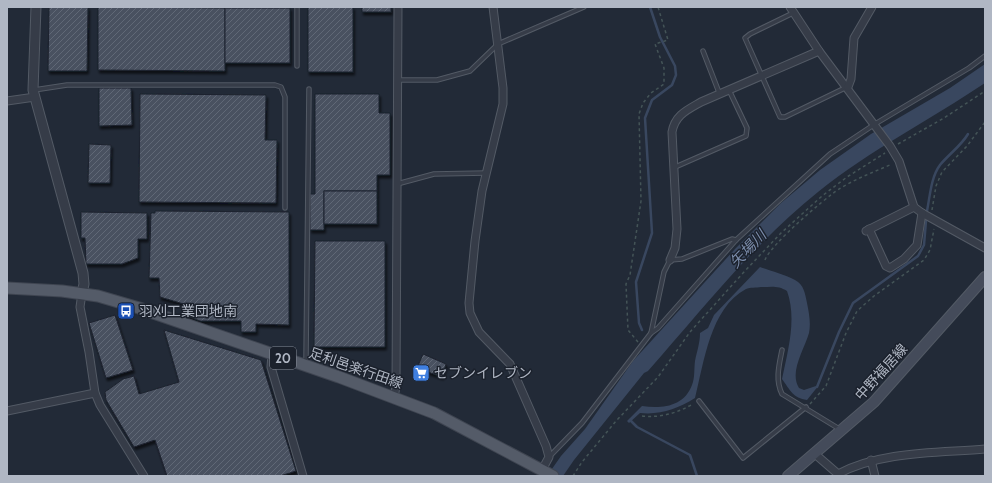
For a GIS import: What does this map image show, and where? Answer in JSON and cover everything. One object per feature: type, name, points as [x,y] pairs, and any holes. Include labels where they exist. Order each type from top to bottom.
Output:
[{"type":"main road","name":"中野福居線","points":[[788,476],[874,402],[985,277]]},
{"type":"main road","name":"足利邑楽行田線","points":[[7,288],[82,293],[140,308],[394,396],[453,422],[544,474]]},
{"type":"street","points":[[36,7],[34,93],[82,273],[84,284],[79,304],[89,352],[95,393],[100,405],[144,476]]},
{"type":"street","points":[[394,396],[396,387],[398,7]]},
{"type":"street","points":[[493,7],[503,104],[482,191],[475,241],[469,304],[470,313],[479,332],[510,364],[549,457],[544,474]]},
{"type":"street","points":[[848,87],[851,79],[854,38],[872,7]]},
{"type":"street","points":[[792,10],[819,50],[848,87],[891,148],[899,161],[914,207],[922,214],[985,248]]},
{"type":"street","points":[[670,260],[675,248],[677,229],[672,132],[676,119],[689,109],[819,50]]},
{"type":"street","points":[[7,101],[34,93]]},
{"type":"street","points":[[914,207],[867,230],[886,266],[890,268],[904,259],[917,245],[922,214]]},
{"type":"street","points":[[272,354],[271,367],[303,476]]},
{"type":"street","points":[[7,411],[95,393]]},
{"type":"street","points":[[815,454],[838,474],[871,460],[985,449]]},
{"type":"street","points":[[871,460],[875,476]]},
{"type":"lane","points":[[297,7],[297,66]]},
{"type":"lane","points":[[397,80],[437,80],[470,71],[498,44],[584,7]]},
{"type":"lane","points":[[792,10],[745,38],[780,117],[848,87]]},
{"type":"lane","points":[[703,51],[720,95]]},
{"type":"lane","points":[[549,457],[582,423],[651,333],[658,328],[736,240],[830,154],[969,68],[985,56]]},
{"type":"lane","points":[[34,93],[67,85],[275,85],[281,87],[285,97],[285,208]]},
{"type":"lane","points":[[304,365],[306,358],[309,89]]},
{"type":"lane","points":[[673,168],[746,136],[747,128],[729,90]]},
{"type":"lane","points":[[398,184],[434,174],[487,173]]},
{"type":"lane","points":[[651,333],[664,272],[670,260],[682,259],[732,239],[736,240]]},
{"type":"lane","points":[[782,350],[778,373],[779,388],[782,394],[806,407],[842,430]]},
{"type":"lane","points":[[699,401],[744,458],[806,407]]},
{"type":"path","points":[[641,346],[628,330],[626,284],[630,275],[641,201],[639,114],[643,103],[651,93],[664,84],[664,68],[655,44],[668,40],[658,7]]},
{"type":"path","points":[[573,476],[582,462],[616,421],[658,377],[690,332],[705,314],[781,233],[840,181],[985,91]]},
{"type":"path","points":[[806,407],[826,386],[846,333],[857,311],[874,296],[924,260],[930,250],[939,178],[967,146],[985,122]]},
{"type":"path","points":[[765,260],[767,255],[783,238],[830,195],[899,161]]},
{"type":"path","points":[[642,416],[659,417],[670,414],[699,401]]},
{"type":"water","name":"矢場川","points":[[985,64],[985,83],[858,162],[818,192],[772,233],[729,278],[648,371],[644,373],[574,460],[563,476],[547,476],[561,456],[585,429],[633,361],[735,249],[781,203],[820,170],[871,134],[950,88]]},
{"type":"water","points":[[760,267],[795,280],[800,284],[805,293],[810,329],[796,368],[796,382],[799,388],[804,390],[819,385],[807,400],[795,395],[782,379],[789,346],[791,324],[790,302],[787,291],[774,287],[749,288],[734,298],[724,309],[716,323],[710,338],[695,398],[682,405],[662,412],[640,413],[629,423],[627,421],[642,406],[657,407],[671,405],[683,398],[688,392],[694,379],[695,361],[700,333],[708,328],[714,315]]},
{"type":"building","points":[[49,7],[88,7],[87,71],[48,71]]},
{"type":"building","points":[[98,7],[225,8],[225,71],[98,70]]},
{"type":"building","points":[[308,7],[353,7],[353,72],[308,72]]},
{"type":"building","points":[[362,7],[391,7],[391,12],[362,12]]},
{"type":"building","points":[[225,8],[290,8],[290,63],[225,63]]},
{"type":"building","points":[[99,88],[131,88],[132,125],[99,126]]},
{"type":"building","points":[[140,94],[266,95],[265,140],[277,140],[276,203],[139,202]]},
{"type":"building","points":[[315,94],[379,94],[379,113],[390,113],[390,175],[377,175],[377,191],[324,191],[324,230],[310,230],[310,194],[315,194]]},
{"type":"building","points":[[89,144],[111,145],[110,183],[88,183]]},
{"type":"building","points":[[324,191],[377,191],[377,224],[324,224]]},
{"type":"building","points":[[155,211],[289,212],[289,325],[256,324],[256,332],[241,332],[241,321],[200,321],[187,316],[187,305],[160,297],[159,278],[149,278],[151,213],[155,213]]},
{"type":"building","points":[[81,212],[147,213],[147,239],[138,239],[138,258],[122,264],[86,264],[85,238],[81,238]]},
{"type":"building","points":[[315,241],[385,241],[385,347],[314,347]]},
{"type":"building","points":[[115,315],[133,370],[106,378],[89,323]]},
{"type":"building","points":[[164,330],[261,360],[296,471],[280,476],[167,476],[155,440],[134,447],[106,400],[105,392],[123,379],[134,376],[139,394],[179,382]]},
{"type":"building","points":[[423,354],[446,364],[442,377],[417,368]]},
{"type":"waterway","points":[[642,330],[639,323],[636,282],[652,233],[645,118],[652,100],[672,85],[676,75],[675,66],[660,37],[650,7]]},
{"type":"waterway","points":[[927,211],[931,187],[937,170],[968,134]]},
{"type":"waterway","points":[[817,387],[839,332],[853,303],[918,256],[924,245],[926,221]]},
{"type":"waterway","points":[[630,420],[637,427],[690,455],[697,476]]},
{"type":"place","name":"羽刈工業団地南","points":[[126,311]]},
{"type":"place","name":"セブンイレブン","points":[[421,373]]}]
